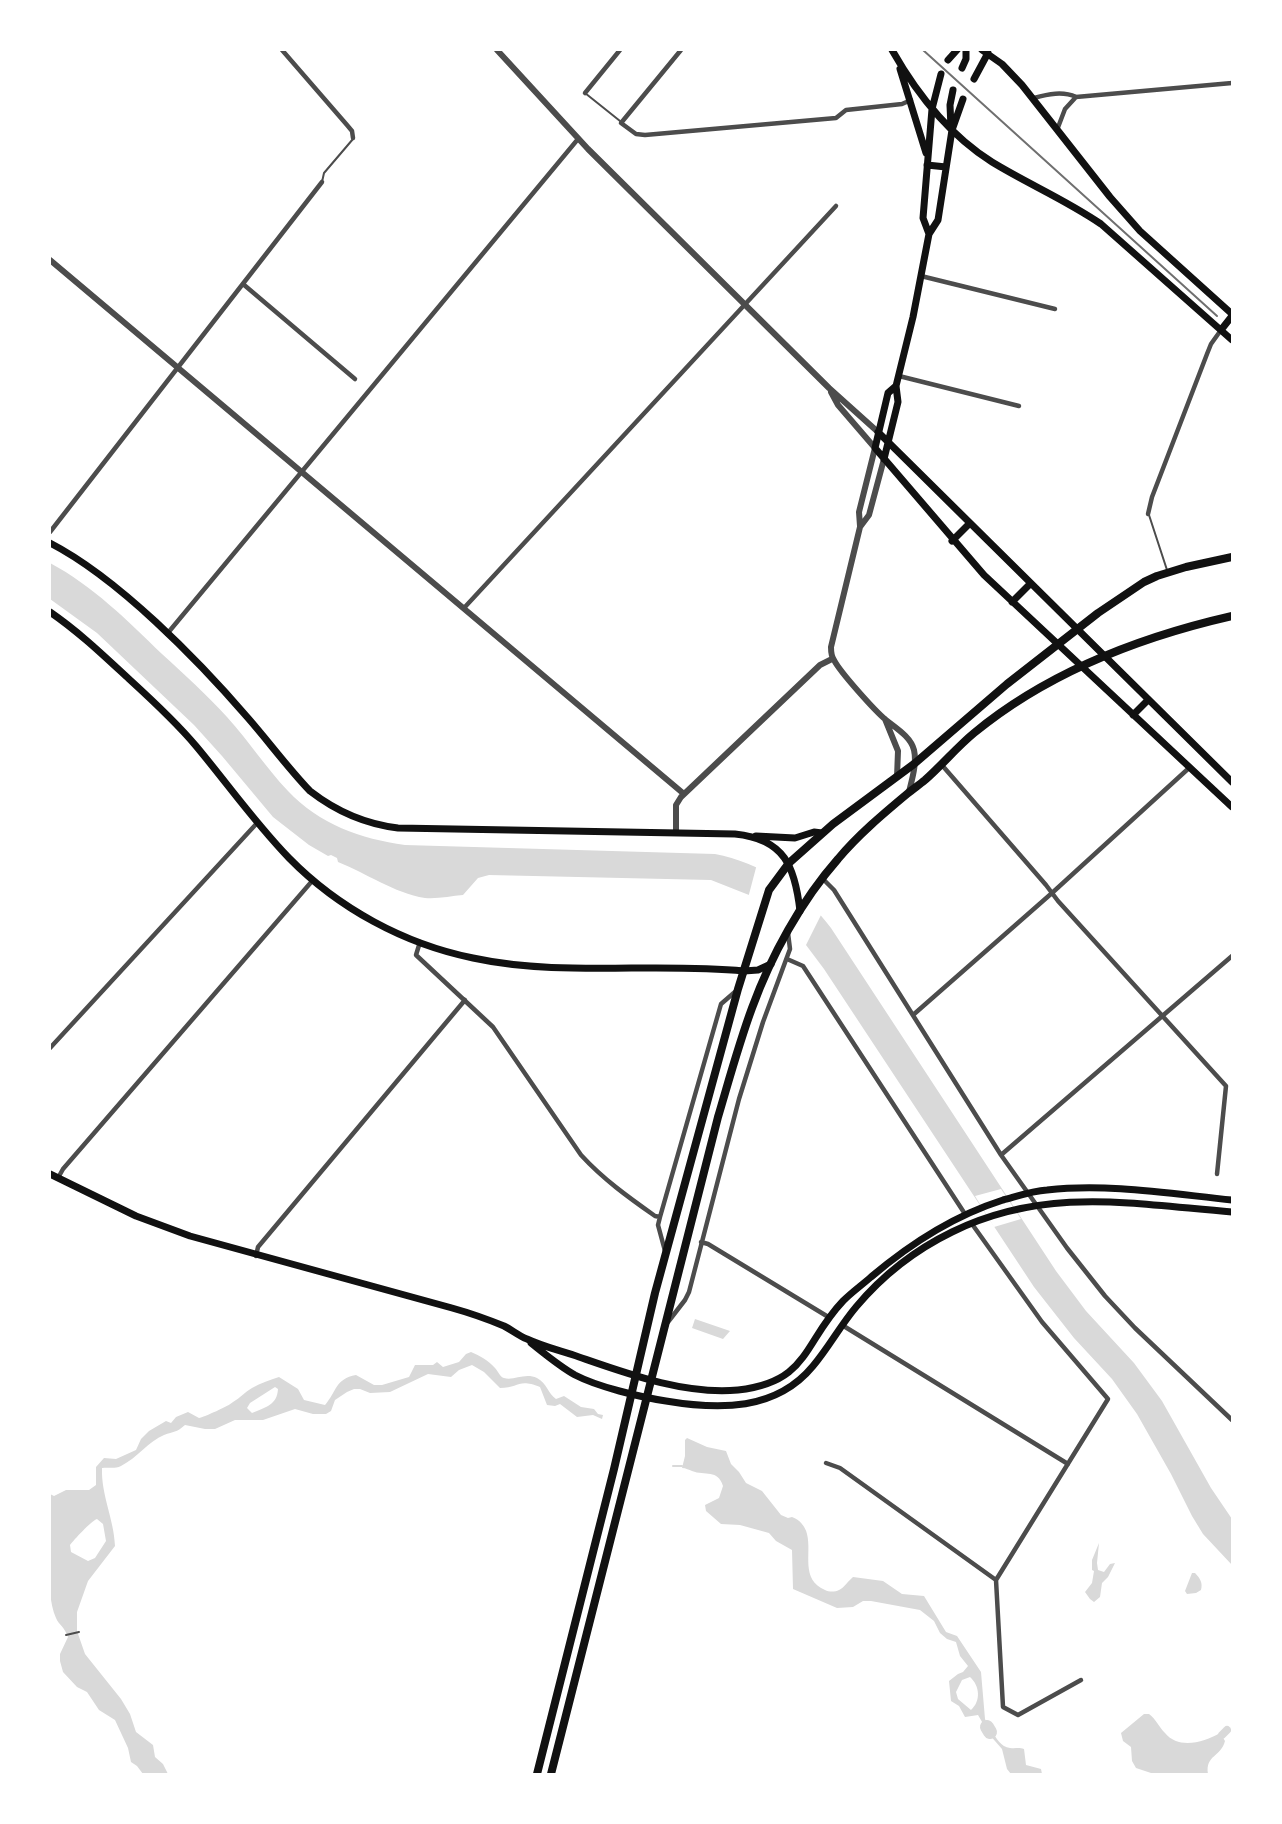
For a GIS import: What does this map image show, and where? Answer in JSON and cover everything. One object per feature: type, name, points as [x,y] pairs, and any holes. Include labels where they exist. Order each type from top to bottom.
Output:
[{"type":"main road","points":[[892,50],[923,98],[972,148],[1101,224],[1233,340]]},
{"type":"main road","points":[[948,60],[957,50]]},
{"type":"main road","points":[[962,68],[966,59],[966,50]]},
{"type":"main road","points":[[974,79],[986,51],[1009,70],[1140,231],[1233,315],[1221,330]]},
{"type":"main road","points":[[897,58],[927,161]]},
{"type":"main road","points":[[929,234],[923,218],[927,161],[932,109],[941,74]]},
{"type":"main road","points":[[952,130],[950,105],[953,90]]},
{"type":"main road","points":[[884,459],[898,402],[896,386],[929,234],[939,220],[952,130],[963,99]]},
{"type":"main road","points":[[927,161],[946,167]]},
{"type":"main road","points":[[896,386],[888,393],[875,448],[952,541],[984,575],[1233,807]]},
{"type":"main road","points":[[878,432],[1233,782]]},
{"type":"main road","points":[[952,541],[970,523]]},
{"type":"main road","points":[[50,543],[125,595],[167,634],[239,708],[310,792],[325,803],[363,822],[381,826],[432,830],[735,834],[792,838],[814,832],[822,833]]},
{"type":"main road","points":[[537,1774],[614,1469],[634,1374],[665,1254],[738,989],[763,909],[778,876],[822,833],[914,764],[1007,684],[1077,629],[1144,582],[1168,572],[1233,557]]},
{"type":"main road","points":[[1012,602],[1030,584]]},
{"type":"main road","points":[[50,612],[88,641],[194,744],[287,856],[313,880],[360,914],[389,930],[454,954],[496,962],[570,967],[744,971],[758,970],[771,964]]},
{"type":"main road","points":[[551,1774],[721,1106],[752,1009],[771,964],[808,898],[839,857],[872,825],[923,782],[972,734],[997,715],[1027,696],[1105,656],[1151,638],[1233,616]]},
{"type":"main road","points":[[1133,715],[1148,700]]},
{"type":"main road","points":[[748,836],[777,850],[789,863],[794,874],[801,911]]},
{"type":"main road","points":[[50,1174],[95,1197],[165,1227],[256,1256],[452,1308],[489,1320],[527,1339],[634,1374],[713,1390],[739,1390],[770,1383],[784,1375],[798,1364],[844,1300],[932,1231],[982,1207],[1027,1193],[1051,1189],[1108,1189],[1233,1200]]},
{"type":"main road","points":[[527,1339],[549,1358],[577,1376],[646,1397],[706,1407],[731,1407],[764,1399],[784,1390],[804,1375],[870,1292],[898,1267],[938,1239],[972,1224],[1015,1210],[1074,1200],[1233,1212]]},
{"type":"main road","points":[[965,1215],[972,1224]]},
{"type":"main road","points":[[830,1318],[842,1325]]},
{"type":"street","points":[[282,50],[352,131],[353,138]]},
{"type":"street","points":[[497,50],[578,139],[829,388],[878,432]]},
{"type":"street","points":[[585,93],[620,50]]},
{"type":"street","points":[[681,50],[621,123],[636,134],[836,118],[846,110],[902,104],[911,100]]},
{"type":"street","points":[[1034,98],[1048,94],[1068,94],[1076,97],[1233,83]]},
{"type":"street","points":[[1057,130],[1065,109],[1076,97]]},
{"type":"street","points":[[167,634],[578,139]]},
{"type":"street","points":[[50,532],[322,182]]},
{"type":"street","points":[[464,608],[836,206]]},
{"type":"street","points":[[50,260],[684,794]]},
{"type":"street","points":[[921,276],[1055,309]]},
{"type":"street","points":[[243,284],[355,379]]},
{"type":"street","points":[[1148,514],[1152,497],[1207,354],[1221,330]]},
{"type":"street","points":[[899,376],[1019,406]]},
{"type":"street","points":[[829,388],[838,405],[875,448],[859,512],[860,527],[831,640],[832,659],[884,719],[898,728],[911,744],[914,751],[914,764],[909,792]]},
{"type":"street","points":[[860,527],[869,515],[884,459]]},
{"type":"street","points":[[676,833],[676,805],[684,794],[820,665],[832,659]]},
{"type":"street","points":[[884,719],[898,751],[897,777]]},
{"type":"street","points":[[941,764],[1052,893],[1226,1086],[1217,1174]]},
{"type":"street","points":[[913,1015],[1189,768]]},
{"type":"street","points":[[50,1048],[258,822]]},
{"type":"street","points":[[822,878],[832,887],[1001,1155],[1067,1248],[1105,1296],[1166,1359],[1233,1420]]},
{"type":"street","points":[[58,1178],[63,1169],[313,880]]},
{"type":"street","points":[[666,1325],[689,1292],[742,1088],[790,949],[788,932]]},
{"type":"street","points":[[420,942],[416,955],[493,1027],[577,1149],[594,1169],[624,1195],[660,1217]]},
{"type":"street","points":[[1001,1155],[1233,956]]},
{"type":"street","points":[[787,959],[803,966],[965,1215]]},
{"type":"street","points":[[665,1254],[658,1225],[660,1217],[721,1004],[738,989]]},
{"type":"street","points":[[256,1256],[258,1247],[465,1000]]},
{"type":"street","points":[[1226,1086],[1233,1086]]},
{"type":"street","points":[[972,1224],[1042,1322],[1108,1398],[996,1580],[1004,1707],[1018,1715],[1081,1680]]},
{"type":"street","points":[[701,1242],[708,1244],[830,1318]]},
{"type":"street","points":[[842,1325],[1068,1464]]},
{"type":"street","points":[[826,1463],[840,1468],[996,1580]]},
{"type":"lane","points":[[585,93],[621,123]]},
{"type":"lane","points":[[322,182],[324,172],[353,138]]},
{"type":"lane","points":[[1148,514],[1168,572]]},
{"type":"lane","points":[[66,1635],[79,1632]]},
{"type":"shaded area","points":[[50,563],[81,582],[123,616],[219,709],[300,803],[313,813],[342,828],[373,839],[405,845],[715,854],[764,871],[794,890],[831,928],[1056,1271],[1086,1311],[1134,1363],[1162,1401],[1211,1488],[1232,1519],[1232,1565],[1203,1534],[1137,1414],[1112,1379],[1074,1338],[1034,1287],[824,969],[806,945],[777,917],[749,895],[711,880],[489,875],[478,878],[463,895],[425,898],[391,887],[338,862],[337,858],[328,856],[309,845],[273,817],[194,725],[97,633],[50,599]]},
{"type":"shaded area","points":[[695,1319],[730,1331],[723,1339],[692,1328]]},
{"type":"shaded area","points":[[471,1352],[484,1358],[504,1378],[533,1376],[543,1383],[556,1399],[564,1396],[581,1407],[594,1409],[598,1414],[603,1415],[602,1419],[593,1415],[577,1417],[560,1404],[547,1405],[540,1387],[533,1384],[523,1383],[500,1388],[484,1372],[472,1365],[459,1370],[451,1377],[428,1374],[390,1392],[370,1393],[354,1389],[335,1400],[331,1411],[326,1414],[313,1414],[295,1409],[263,1420],[235,1420],[215,1429],[185,1425],[148,1445],[121,1466],[102,1468],[103,1488],[115,1546],[88,1581],[77,1612],[77,1631],[85,1654],[121,1699],[130,1714],[136,1732],[153,1745],[155,1757],[163,1764],[168,1774],[143,1774],[131,1762],[128,1748],[115,1720],[99,1710],[87,1692],[77,1687],[63,1672],[60,1654],[68,1637],[56,1618],[50,1592],[48,1558],[50,1494],[54,1496],[66,1490],[89,1490],[96,1485],[96,1467],[104,1458],[116,1459],[136,1450],[141,1439],[149,1431],[166,1421],[171,1423],[176,1417],[188,1412],[199,1418],[211,1414],[231,1404],[252,1388],[276,1378],[279,1377],[298,1389],[304,1400],[325,1405],[340,1383],[349,1377],[356,1375],[374,1385],[382,1385],[409,1377],[415,1365],[433,1365],[437,1362],[443,1367],[459,1362]],"holes":[[[275,1387],[278,1389],[277,1394],[270,1405],[252,1413],[247,1408],[250,1403]],[[97,1519],[103,1524],[106,1541],[95,1558],[88,1561],[71,1552],[70,1545]]]},
{"type":"shaded area","points":[[687,1438],[707,1447],[726,1451],[731,1464],[746,1483],[762,1491],[781,1515],[792,1517],[802,1524],[807,1534],[808,1565],[812,1579],[817,1585],[827,1591],[836,1591],[843,1588],[853,1577],[883,1581],[902,1594],[924,1596],[946,1632],[957,1636],[981,1672],[985,1719],[988,1726],[985,1727],[978,1715],[965,1717],[959,1706],[951,1701],[949,1681],[968,1666],[960,1656],[956,1642],[940,1633],[934,1621],[920,1610],[871,1601],[863,1601],[853,1607],[837,1608],[793,1589],[792,1550],[776,1541],[769,1533],[740,1525],[721,1524],[706,1511],[705,1505],[719,1498],[723,1486],[718,1477],[714,1475],[682,1468]],"holes":[[[970,1677],[978,1698],[971,1710],[958,1699],[956,1692],[962,1680]]]},
{"type":"shaded area","points":[[1099,1543],[1098,1570],[1104,1572],[1110,1564],[1115,1563],[1102,1583],[1100,1597],[1094,1602],[1085,1592],[1092,1583],[1094,1571],[1092,1560]]},
{"type":"shaded area","points":[[1192,1573],[1200,1579],[1201,1590],[1187,1594],[1185,1591]]},
{"type":"shaded area","points":[[1144,1714],[1149,1714],[1171,1738],[1184,1743],[1207,1739],[1220,1733],[1225,1741],[1211,1759],[1208,1774],[1154,1774],[1136,1768],[1132,1761],[1131,1747],[1123,1741],[1121,1733]]},
{"type":"shaded area","points":[[992,1731],[1004,1746],[1024,1749],[1026,1765],[1041,1769],[1042,1774],[1011,1774],[1007,1769],[1002,1749],[988,1733]]},
{"type":"pier","points":[[757,864],[794,888],[822,913],[805,947],[783,925],[748,898]]},
{"type":"pier","points":[[1001,1189],[1021,1219],[994,1227],[975,1196]]},
{"type":"waterway","points":[[673,1466],[682,1466]]},
{"type":"waterway","points":[[987,1727],[990,1732]]},
{"type":"waterway","points":[[1222,1735],[1227,1730]]},
{"type":"railway","points":[[923,50],[1217,316]]}]
